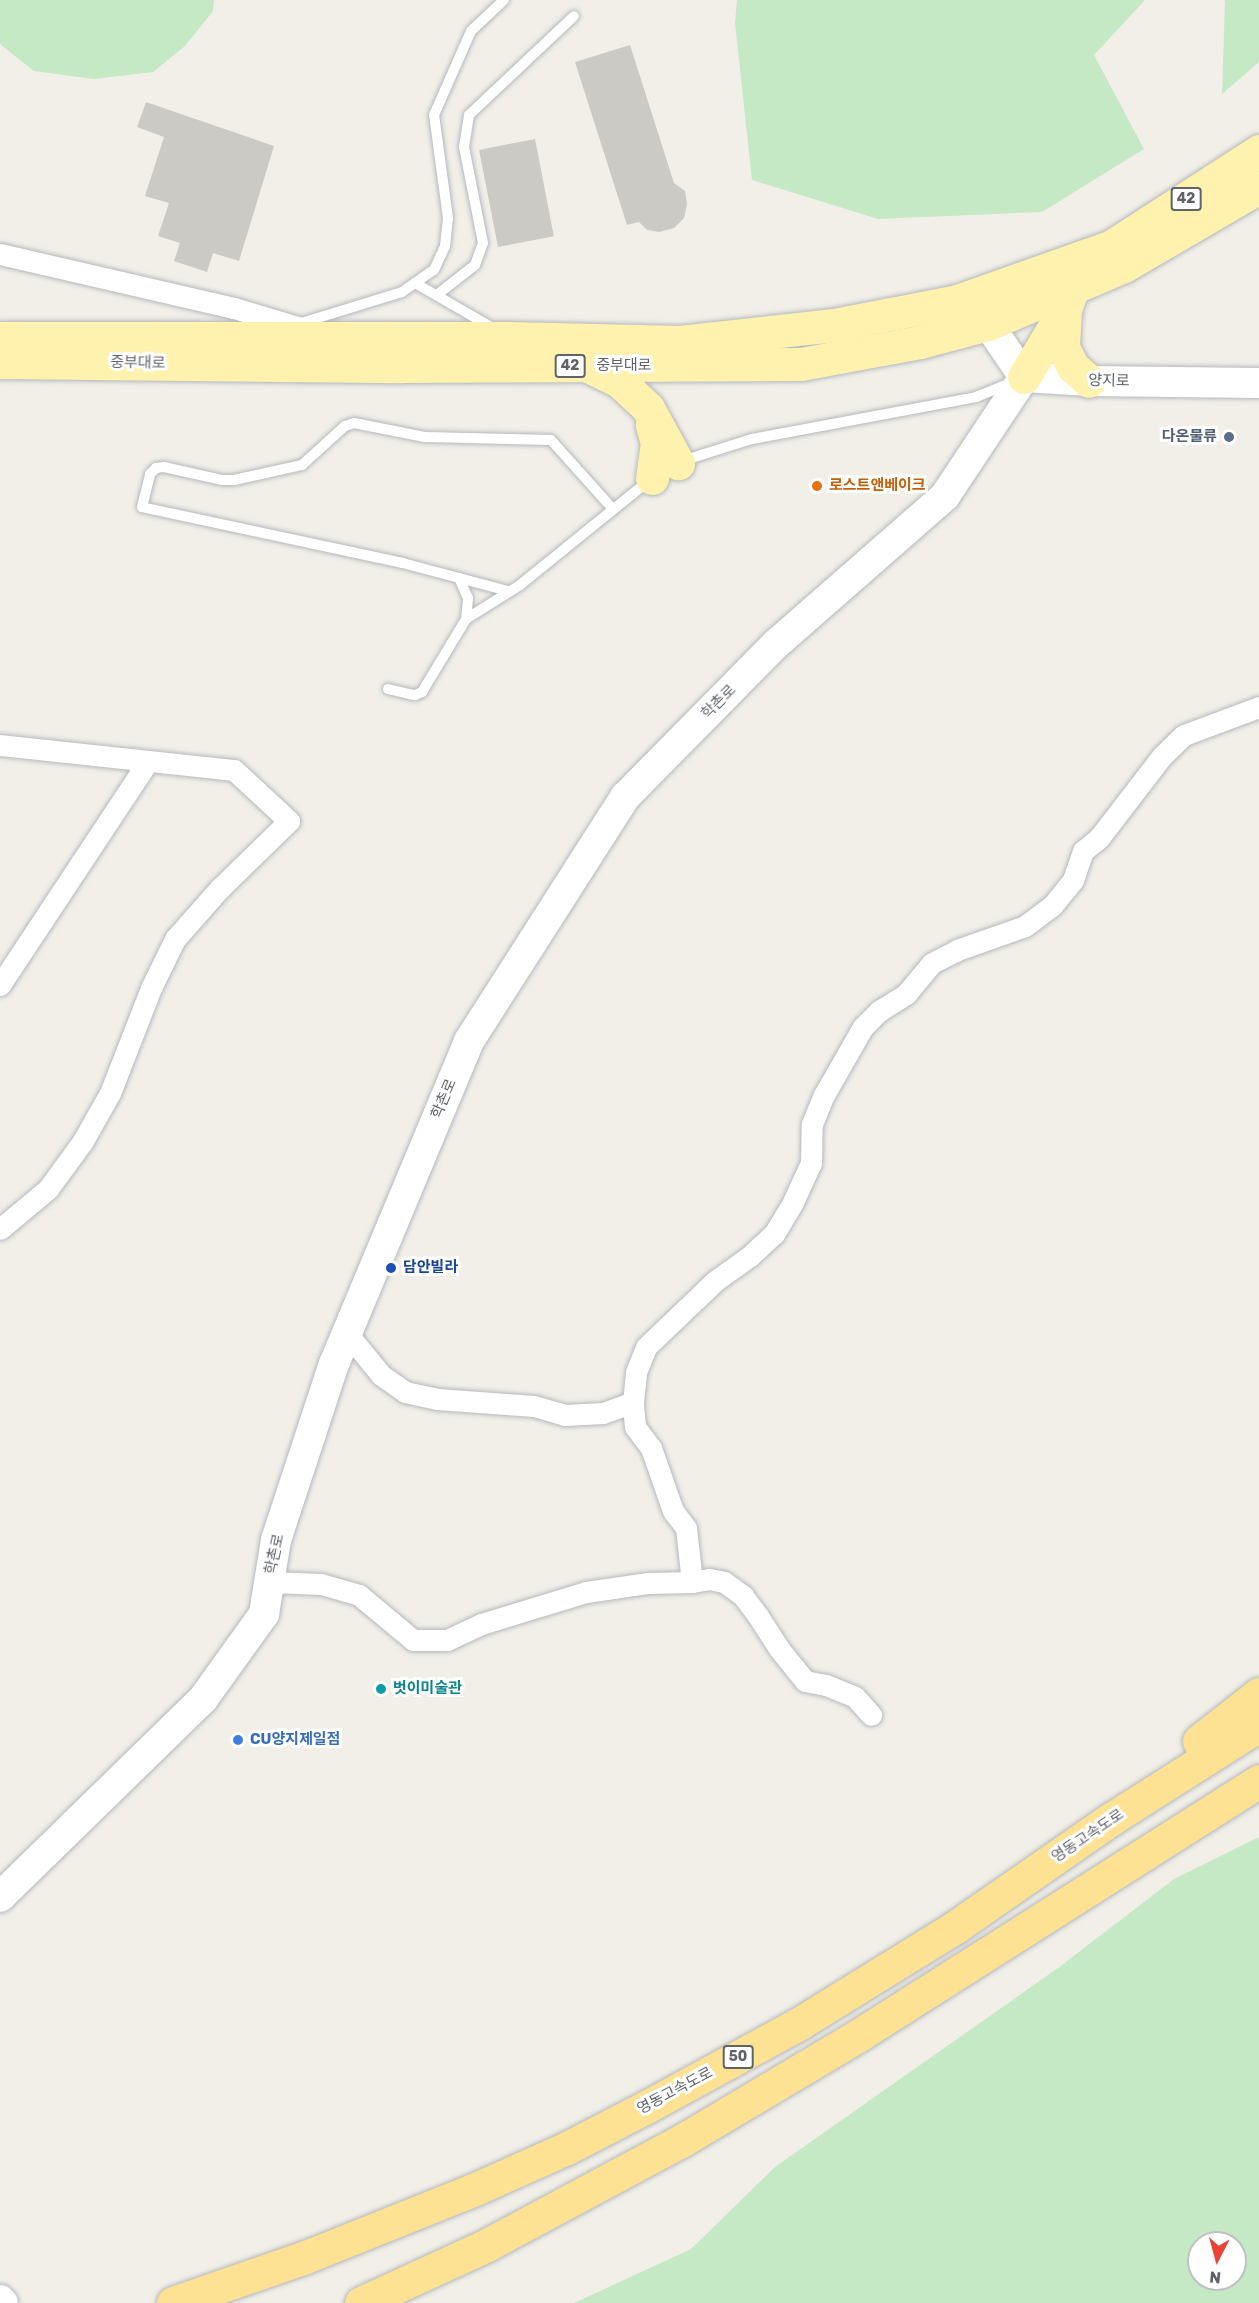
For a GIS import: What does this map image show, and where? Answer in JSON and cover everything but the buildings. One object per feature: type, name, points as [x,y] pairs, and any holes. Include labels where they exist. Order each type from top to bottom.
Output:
[{"type":"highway","points":[[1076,1844],[1259,1694]]},
{"type":"highway","name":"영동고속도로","points":[[173,2303],[303,2258],[473,2190],[567,2148],[800,2023],[954,1928],[1076,1844],[1259,1725]]},
{"type":"highway","points":[[361,2303],[487,2245],[683,2140],[860,2035],[1259,1781]]},
{"type":"main road","points":[[1118,256],[1162,202],[1259,132]]},
{"type":"main road","name":"42","points":[[1118,256],[1259,151]]},
{"type":"main road","name":"42","points":[[1118,256],[1259,187]]},
{"type":"main road","points":[[1118,256],[1187,253],[1259,210]]},
{"type":"main road","name":"중부대로","points":[[0,362],[588,366],[801,364],[920,342],[1069,299],[1118,256]]},
{"type":"main road","name":"중부대로","points":[[0,338],[509,338],[680,342],[834,325],[957,301],[1118,256]]},
{"type":"main road","points":[[1024,377],[1069,299]]},
{"type":"main road","points":[[1069,299],[1063,348],[1073,367],[1089,381]]},
{"type":"main road","points":[[588,366],[619,381],[648,408],[665,470]]},
{"type":"street","points":[[0,254],[234,308],[334,339]]},
{"type":"street","points":[[988,324],[1024,377]]},
{"type":"street","name":"양지로","points":[[1024,377],[1089,381],[1259,383]]},
{"type":"street","name":"학촌로","points":[[0,1897],[203,1699],[264,1614],[276,1540],[334,1364],[469,1041],[625,797],[776,644],[945,496],[1024,377]]},
{"type":"street","points":[[692,1582],[686,1528],[673,1511],[651,1448],[635,1427],[633,1402],[636,1372],[646,1347],[715,1281],[750,1256],[774,1234],[811,1163],[812,1124],[824,1095],[863,1027],[879,1011],[906,994],[932,963],[957,950],[1025,926],[1052,906],[1073,880],[1083,851],[1099,838],[1162,756],[1184,735],[1259,707]]},
{"type":"street","points":[[0,745],[234,770],[289,821],[220,888],[175,939],[151,988],[110,1093],[83,1141],[48,1189],[0,1229]]},
{"type":"street","points":[[0,985],[148,761]]},
{"type":"street","points":[[347,1333],[381,1376],[405,1392],[447,1400],[534,1406],[565,1414],[603,1413],[633,1402]]},
{"type":"street","points":[[270,1582],[321,1584],[359,1595],[413,1640],[447,1640],[481,1624],[586,1592],[648,1583],[692,1582],[709,1579],[724,1582],[742,1596],[805,1681],[826,1685],[855,1697],[871,1715]]},
{"type":"lane","points":[[294,325],[402,292],[434,270],[445,246],[448,218],[434,115],[471,31],[504,0]]},
{"type":"lane","points":[[438,294],[475,266],[483,243],[464,147],[469,115],[574,16]]},
{"type":"lane","points":[[415,283],[438,294],[509,338]]},
{"type":"lane","points":[[466,618],[508,591],[665,470],[752,439],[976,398],[1024,377]]},
{"type":"lane","points":[[508,591],[403,563],[142,507],[150,474],[156,468],[164,467],[222,480],[234,480],[302,465],[345,426],[354,423],[425,437],[551,440],[613,509]]},
{"type":"lane","points":[[388,689],[415,695],[422,692],[466,618],[468,598],[459,578]]},
{"type":"green space","points":[[0,0],[214,0],[213,11],[185,46],[153,72],[94,79],[34,71],[0,44]]},
{"type":"green space","points":[[737,0],[1145,0],[1094,55],[1144,149],[1042,212],[878,219],[752,180],[735,23]]},
{"type":"green space","points":[[1223,0],[1259,0],[1259,62],[1222,94],[1225,1]]},
{"type":"green space","points":[[1259,1837],[1259,2303],[574,2303],[691,2249],[775,2167],[1058,1968],[1174,1879]]},
{"type":"place","name":"다온물류","points":[[1229,437]]},
{"type":"place","name":"로스트앤베이크","points":[[817,486]]},
{"type":"place","name":"담안빌라","points":[[391,1268]]},
{"type":"place","name":"벗이미술관","points":[[381,1689]]},
{"type":"place","name":"CU양지제일점","points":[[238,1740]]}]
